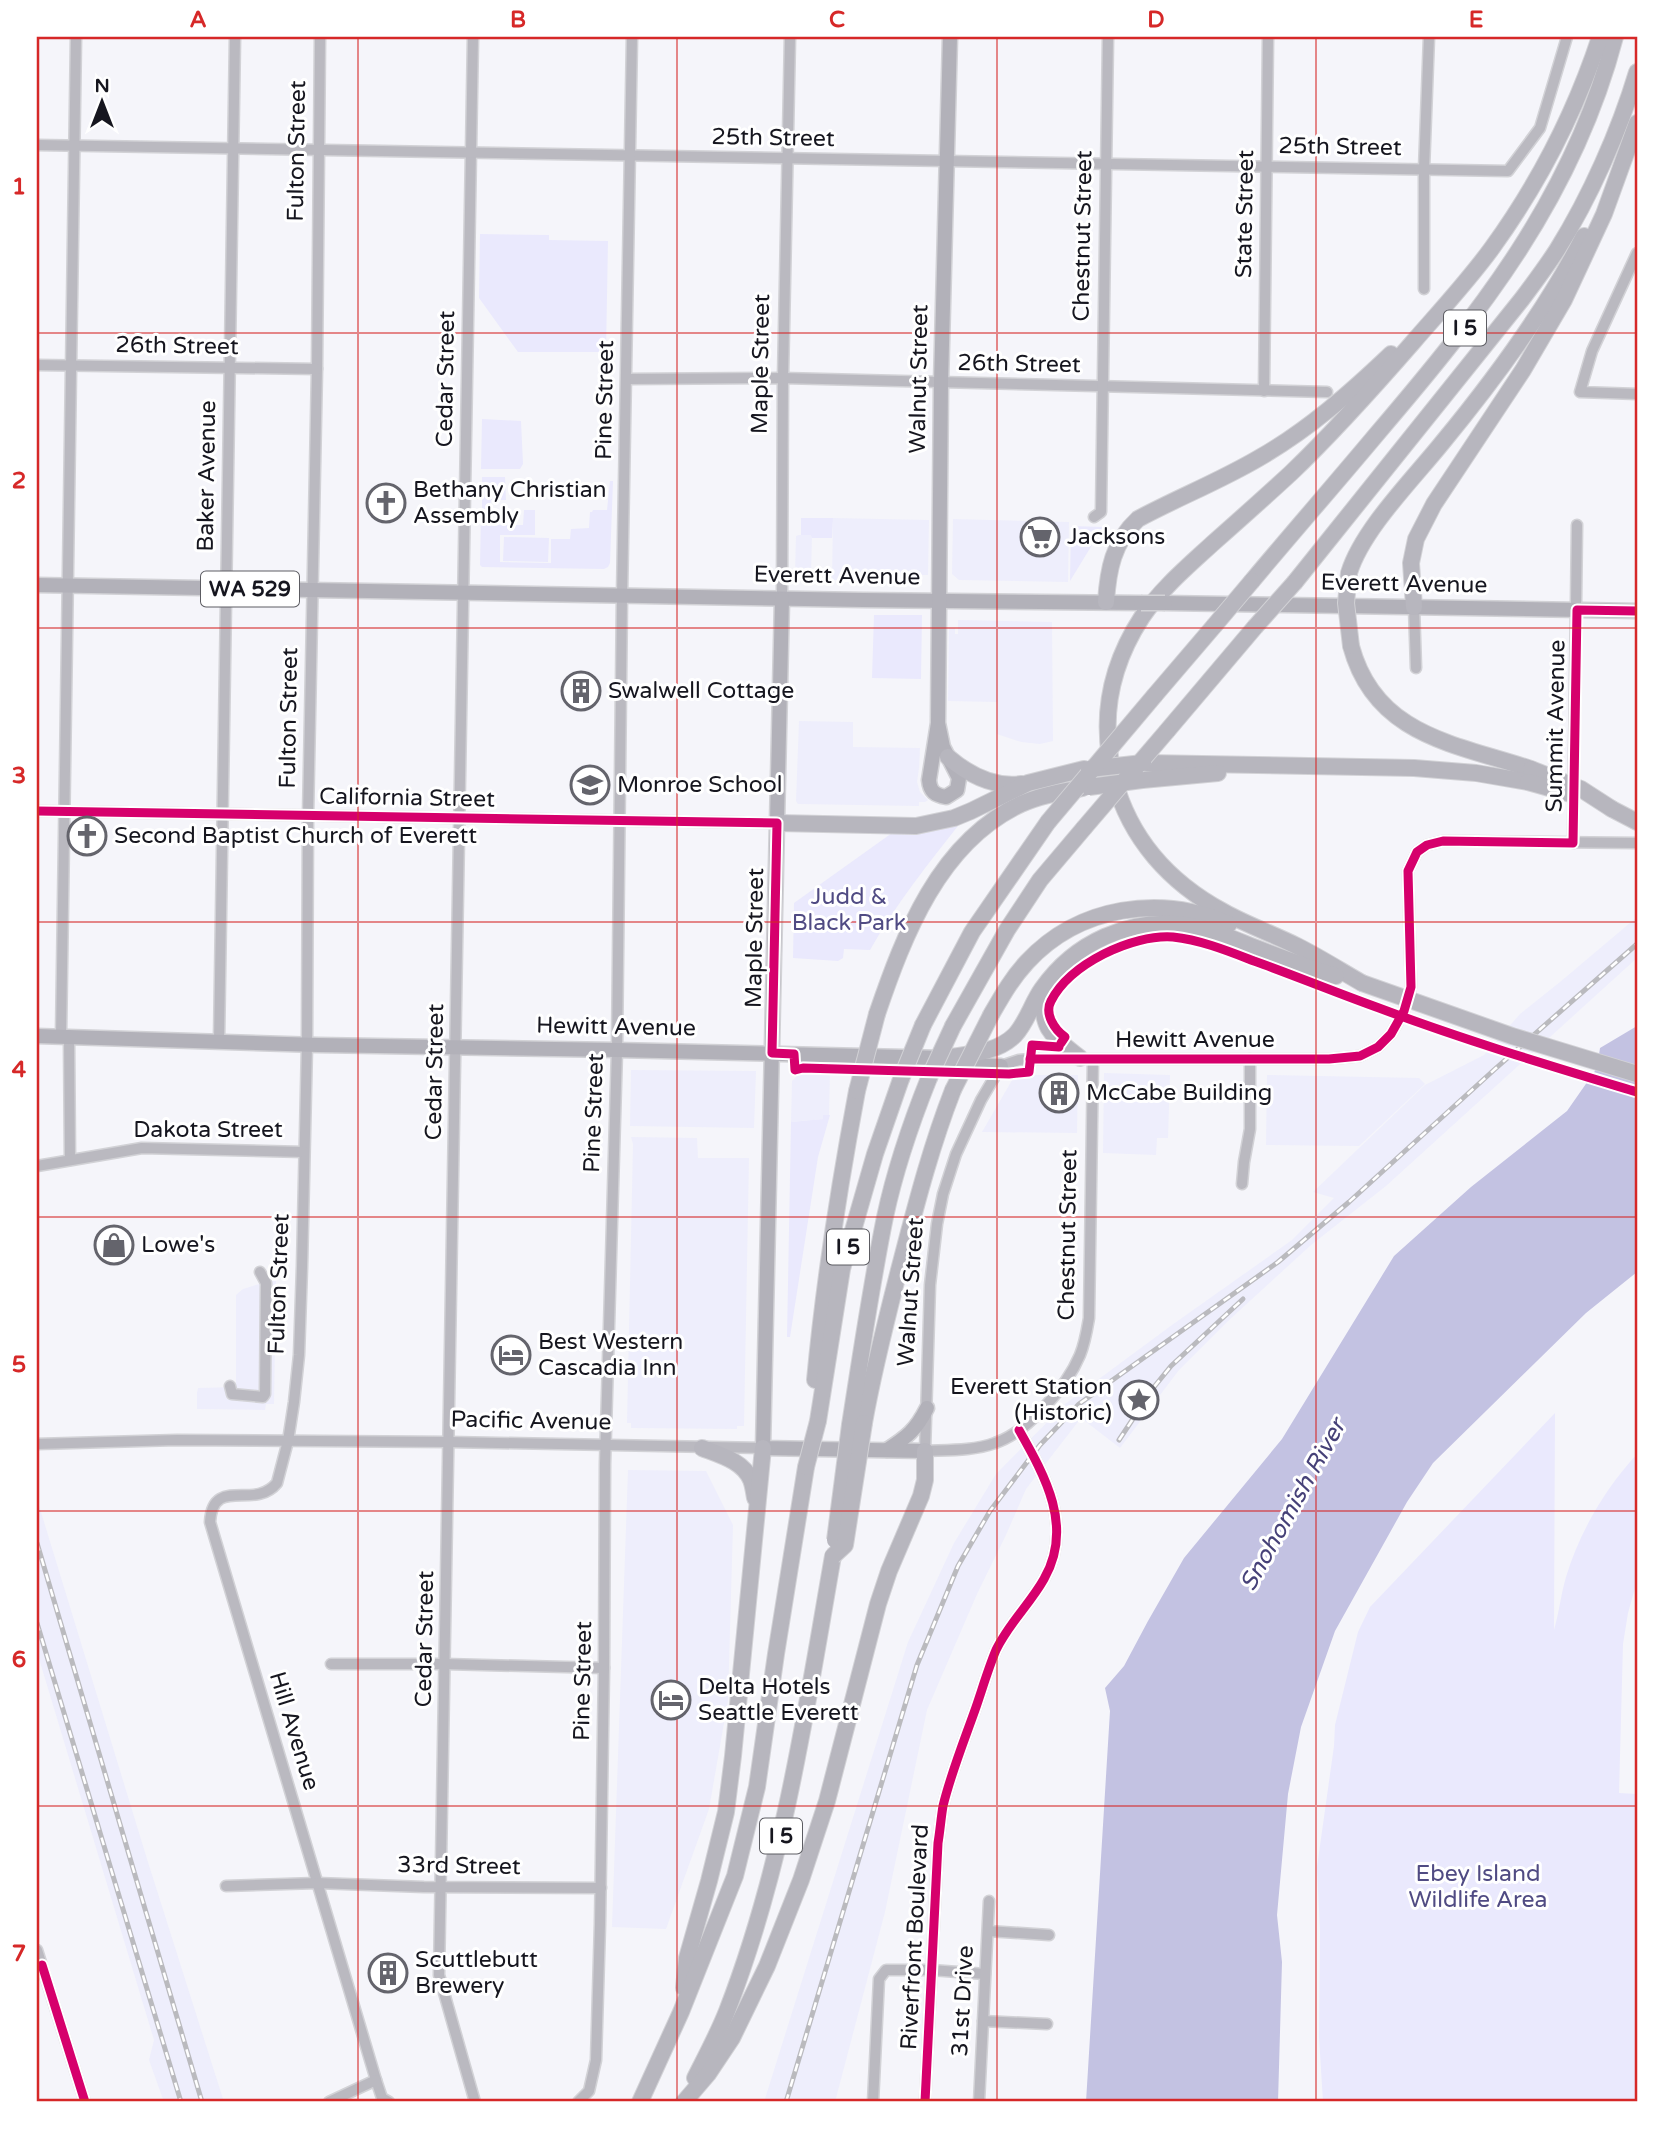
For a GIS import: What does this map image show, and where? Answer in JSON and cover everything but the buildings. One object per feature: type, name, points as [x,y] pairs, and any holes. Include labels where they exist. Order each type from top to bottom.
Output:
[{"type":"highway","points":[[1362,983],[1298,946],[1226,913],[1191,892],[1163,868],[1132,826],[1114,782],[1106,719],[1115,672],[1123,650],[1144,614],[1160,594],[1338,426],[1491,249],[1542,172],[1570,117],[1600,37]]},
{"type":"highway","name":"I 5","points":[[640,2102],[681,2011],[735,1876],[757,1787],[806,1468],[842,1269],[875,1154],[923,1025],[972,932],[1048,822],[1430,372],[1504,275],[1539,219],[1577,144],[1615,37]]},
{"type":"highway","name":"I 5","points":[[683,2102],[726,2014],[775,1862],[804,1721],[833,1556],[845,1545],[869,1301],[886,1215],[899,1165],[929,1078],[953,1026],[1007,930],[1040,880],[1295,582],[1522,299],[1556,251],[1591,187],[1637,72]]},
{"type":"highway","points":[[1414,607],[1411,564],[1416,539],[1434,504],[1522,370],[1564,300],[1604,214],[1637,123]]},
{"type":"highway","points":[[1617,176],[1560,278],[1527,328],[1460,420],[1394,500],[1356,553],[1349,573],[1346,603],[1351,646],[1358,668],[1384,705],[1408,725],[1447,744],[1483,753],[1566,793],[1612,809],[1637,822]]},
{"type":"highway","points":[[1106,602],[1112,559],[1124,533],[1138,519],[1243,467],[1310,424],[1354,388],[1449,300]]},
{"type":"highway","points":[[948,757],[961,768],[983,779],[1004,784],[1028,783],[1084,769],[1146,763],[1425,769],[1529,776]]},
{"type":"highway","points":[[815,1421],[821,1313],[840,1181],[857,1091],[877,1014],[895,963],[923,903],[951,860],[989,824],[1019,805],[1039,797],[1089,786],[1286,766]]},
{"type":"highway","points":[[777,823],[916,826],[954,818],[1028,783]]},
{"type":"highway","points":[[857,1424],[939,1125],[991,1016],[1013,978],[1036,952],[1065,930],[1091,918],[1121,910],[1167,907],[1199,913],[1362,983]]},
{"type":"highway","points":[[946,1058],[984,1052],[1015,1035],[1043,988],[1078,951],[1097,939],[1129,928],[1168,924],[1206,929],[1297,964],[1362,983],[1512,1036],[1637,1074]]},
{"type":"highway","points":[[1043,988],[1042,1010],[1047,1028],[1053,1036],[1086,1059]]},
{"type":"highway","points":[[702,1448],[729,1458],[743,1468],[751,1479],[758,1511]]},
{"type":"highway","points":[[681,2011],[687,1958],[726,1812],[763,1448]]},
{"type":"highway","points":[[683,2102],[708,2074],[732,2038],[767,1966],[801,1880],[827,1801],[878,1604],[921,1496],[925,1480],[925,1451]]},
{"type":"main road","name":"Walnut Street","points":[[938,723],[943,747],[957,771],[960,783],[957,790],[946,797],[933,793],[929,780],[938,723],[941,383],[950,37]]},
{"type":"main road","name":"Everett Avenue","points":[[37,586],[1637,611]]},
{"type":"main road","name":"Maple Street","points":[[763,1448],[782,599]]},
{"type":"main road","name":"Hewitt Avenue","points":[[37,1036],[307,1045],[946,1058],[973,1065],[1001,1066]]},
{"type":"main road","points":[[887,1450],[910,1435],[927,1408]]},
{"type":"main road","name":"Pacific Avenue","points":[[763,1448],[925,1451]]},
{"type":"street","points":[[70,1160],[65,1036],[63,812],[76,37]]},
{"type":"street","name":"Baker Avenue","points":[[219,1041],[235,37]]},
{"type":"street","name":"Fulton Street","points":[[288,1441],[299,1354],[307,1045],[320,37]]},
{"type":"street","name":"Cedar Street","points":[[473,37],[439,1975],[475,2102]]},
{"type":"street","name":"Pine Street","points":[[578,2102],[589,2091],[596,2060],[601,1888],[605,1446],[617,1050],[632,37]]},
{"type":"street","name":"Maple Street","points":[[782,599],[786,159],[790,37]]},
{"type":"street","name":"Chestnut Street","points":[[1094,517],[1101,512],[1108,37]]},
{"type":"street","name":"State Street","points":[[1264,391],[1268,37]]},
{"type":"street","points":[[1424,289],[1424,169],[1429,37]]},
{"type":"street","name":"25th Street","points":[[37,145],[1508,171],[1540,128],[1567,37]]},
{"type":"street","points":[[1637,253],[1592,351],[1580,392],[1637,394]]},
{"type":"street","name":"26th Street","points":[[37,365],[317,369]]},
{"type":"street","name":"26th Street","points":[[627,379],[783,378],[1327,393]]},
{"type":"street","name":"Summit Avenue","points":[[1573,843],[1577,525]]},
{"type":"street","points":[[1414,607],[1416,668]]},
{"type":"street","name":"California Street","points":[[37,811],[777,823]]},
{"type":"street","name":"Hewitt Avenue","points":[[1001,1066],[1019,1060],[1329,1059],[1360,1056],[1378,1047],[1391,1034],[1404,1011],[1411,987],[1408,871],[1418,852],[1427,845],[1443,841],[1573,843]]},
{"type":"street","points":[[1573,843],[1637,843]]},
{"type":"street","name":"Chestnut Street","points":[[1019,1430],[1047,1404],[1071,1372],[1087,1334],[1086,1059]]},
{"type":"street","points":[[1242,1184],[1250,1129],[1250,1059]]},
{"type":"street","name":"Walnut Street","points":[[925,1451],[930,1284],[941,1204],[949,1172],[970,1123],[1001,1066]]},
{"type":"street","name":"Dakota Street","points":[[37,1166],[142,1148],[304,1152]]},
{"type":"street","points":[[230,1386],[232,1394],[254,1397],[263,1397],[265,1394],[266,1283],[260,1272]]},
{"type":"street","name":"Pacific Avenue","points":[[925,1451],[978,1448],[998,1443],[1019,1430]]},
{"type":"street","name":"Riverfront Boulevard","points":[[925,2102],[938,1843],[943,1807],[996,1651],[1012,1623],[1044,1580],[1056,1546],[1057,1532],[1050,1492],[1042,1469],[1019,1430]]},
{"type":"street","name":"Pacific Avenue","points":[[37,1444],[177,1440],[763,1448]]},
{"type":"street","name":"Hill Avenue","points":[[288,1441],[279,1478],[271,1489],[258,1495],[220,1498],[211,1508],[210,1522],[376,2080],[382,2098],[389,2102]]},
{"type":"street","points":[[331,1664],[604,1668]]},
{"type":"street","name":"33rd Street","points":[[226,1886],[317,1883],[441,1888],[601,1888]]},
{"type":"street","name":"31st Drive","points":[[979,2102],[989,1901]]},
{"type":"street","points":[[988,1931],[1049,1935]]},
{"type":"street","points":[[37,1951],[85,2102]]},
{"type":"street","points":[[873,2102],[879,1979],[886,1970],[985,1974]]},
{"type":"street","points":[[983,2021],[1047,2024]]},
{"type":"street","points":[[329,2102],[376,2080]]},
{"type":"shaded area","points":[[833,518],[929,520],[928,575],[917,578],[844,577],[843,580],[832,580]]},
{"type":"shaded area","points":[[953,519],[1069,522],[1068,582],[959,580],[952,574]]},
{"type":"shaded area","points":[[812,535],[811,577],[799,577],[795,573],[796,536]]},
{"type":"shaded area","points":[[958,620],[1052,622],[1053,741],[1040,744],[1021,742],[997,734],[997,702],[948,701],[949,628],[955,628],[955,634],[958,634]]},
{"type":"shaded area","points":[[799,721],[853,722],[853,747],[920,748],[917,782],[920,792],[928,800],[919,802],[919,806],[798,804]]},
{"type":"shaded area","points":[[1637,917],[1637,958],[1386,1186],[1311,1245],[1227,1322],[1179,1370],[1120,1448],[1081,1418],[1026,1489],[927,1710],[885,1912],[835,2102],[764,2102],[908,1642],[954,1543],[996,1474],[1065,1404],[1292,1240],[1334,1198],[1313,1192],[1425,1085],[1484,1055],[1520,1014]]},
{"type":"shaded area","points":[[631,1070],[756,1071],[754,1128],[630,1126]]},
{"type":"shaded area","points":[[801,1072],[830,1073],[829,1115],[823,1115],[823,1119],[791,1122],[792,1081]]},
{"type":"shaded area","points":[[1104,1073],[1170,1075],[1168,1138],[1157,1138],[1156,1155],[1103,1153]]},
{"type":"shaded area","points":[[1015,1075],[1078,1075],[1077,1133],[982,1132]]},
{"type":"shaded area","points":[[1267,1075],[1419,1078],[1425,1084],[1359,1146],[1266,1145]]},
{"type":"shaded area","points":[[631,1137],[697,1138],[698,1158],[749,1158],[744,1426],[737,1426],[737,1429],[631,1428],[631,1423],[627,1423]]},
{"type":"shaded area","points":[[276,1281],[274,1404],[266,1404],[265,1410],[197,1409],[198,1388],[236,1387],[236,1295],[243,1289]]},
{"type":"shaded area","points":[[628,1470],[706,1471],[733,1525],[728,1700],[709,1809],[666,1929],[612,1927]]},
{"type":"shaded area","points":[[37,1499],[224,2102],[164,2102],[149,2060],[154,2040],[37,1652]]},
{"type":"green space","points":[[480,234],[549,235],[549,240],[608,241],[606,352],[518,352],[479,298]]},
{"type":"green space","points":[[482,419],[521,421],[523,464],[520,469],[481,469]]},
{"type":"green space","points":[[482,477],[505,477],[506,500],[491,500],[489,510],[482,510]]},
{"type":"green space","points":[[610,481],[613,481],[608,567],[480,565],[481,514],[490,514],[491,525],[523,525],[524,510],[535,510],[535,535],[500,535],[500,562],[551,563],[551,539],[570,539],[571,529],[589,528],[590,512],[607,510]]},
{"type":"green space","points":[[801,518],[833,518],[832,538],[801,535]]},
{"type":"green space","points":[[1071,526],[1103,527],[1070,581]]},
{"type":"green space","points":[[504,537],[549,538],[548,562],[503,561]]},
{"type":"green space","points":[[874,615],[922,615],[921,679],[872,678]]},
{"type":"green space","name":"Judd & Black Park","points":[[961,822],[902,900],[870,950],[844,949],[843,958],[838,961],[793,958],[794,903],[892,833]]},
{"type":"green space","points":[[823,1115],[830,1115],[818,1157],[790,1337],[787,1337],[791,1122],[823,1119]]},
{"type":"green space","name":"Ebey Island Wildlife Area","points":[[1555,1413],[1554,1630],[1566,1577],[1586,1527],[1604,1496],[1637,1454],[1637,1581],[1623,1644],[1619,1793],[1637,1794],[1637,2102],[1323,2102],[1319,2037],[1320,1932],[1317,1867],[1335,1725],[1358,1632],[1370,1607]]},
{"type":"water","name":"Snohomish River","points":[[1637,1026],[1637,1272],[1586,1313],[1433,1463],[1407,1502],[1335,1631],[1301,1727],[1288,1794],[1277,1915],[1282,1962],[1278,2102],[1086,2102],[1110,1711],[1105,1688],[1124,1666],[1184,1558],[1282,1439],[1394,1256],[1471,1187],[1567,1111],[1597,1068],[1600,1048]]},
{"type":"railway","points":[[786,2102],[917,1665],[958,1566],[990,1511],[1040,1445],[1079,1404],[1278,1262],[1349,1202],[1637,944]]},
{"type":"railway","points":[[1119,1440],[1171,1366],[1243,1299]]},
{"type":"railway","points":[[37,1543],[202,2102]]},
{"type":"railway","points":[[37,1623],[181,2102]]},
{"type":"cycle path","points":[[1030,1059],[1329,1059],[1360,1056],[1378,1047],[1391,1034],[1404,1011],[1411,987],[1408,871],[1417,852],[1427,845],[1443,841],[1573,843],[1577,610],[1637,611]]},
{"type":"cycle path","points":[[37,811],[777,823],[772,1053],[794,1054],[795,1070],[803,1068],[1009,1074],[1029,1072],[1032,1045],[1059,1047]]},
{"type":"cycle path","points":[[1061,1043],[1065,1037],[1052,1021],[1049,1006],[1072,975],[1121,946],[1157,937],[1173,937],[1214,946],[1443,1031],[1637,1092]]},
{"type":"cycle path","points":[[925,2102],[938,1843],[943,1806],[996,1650],[1044,1579],[1053,1560],[1056,1540],[1056,1521],[1046,1484],[1019,1430]]},
{"type":"cycle path","points":[[42,1965],[85,2102]]},
{"type":"place","name":"Bethany Christian Assembly","points":[[386,503]]},
{"type":"place","name":"Jacksons","points":[[1040,537]]},
{"type":"place","name":"Swalwell Cottage","points":[[581,691]]},
{"type":"place","name":"Monroe School","points":[[590,785]]},
{"type":"place","name":"Second Baptist Church of Everett","points":[[87,836]]},
{"type":"place","name":"McCabe Building","points":[[1059,1093]]},
{"type":"place","name":"Lowe's","points":[[114,1245]]},
{"type":"place","name":"Best Western Cascadia Inn","points":[[511,1355]]},
{"type":"place","name":"Everett Station (Historic)","points":[[1139,1400]]},
{"type":"place","name":"Delta Hotels Seattle Everett","points":[[671,1700]]},
{"type":"place","name":"Scuttlebutt Brewery","points":[[388,1973]]}]
